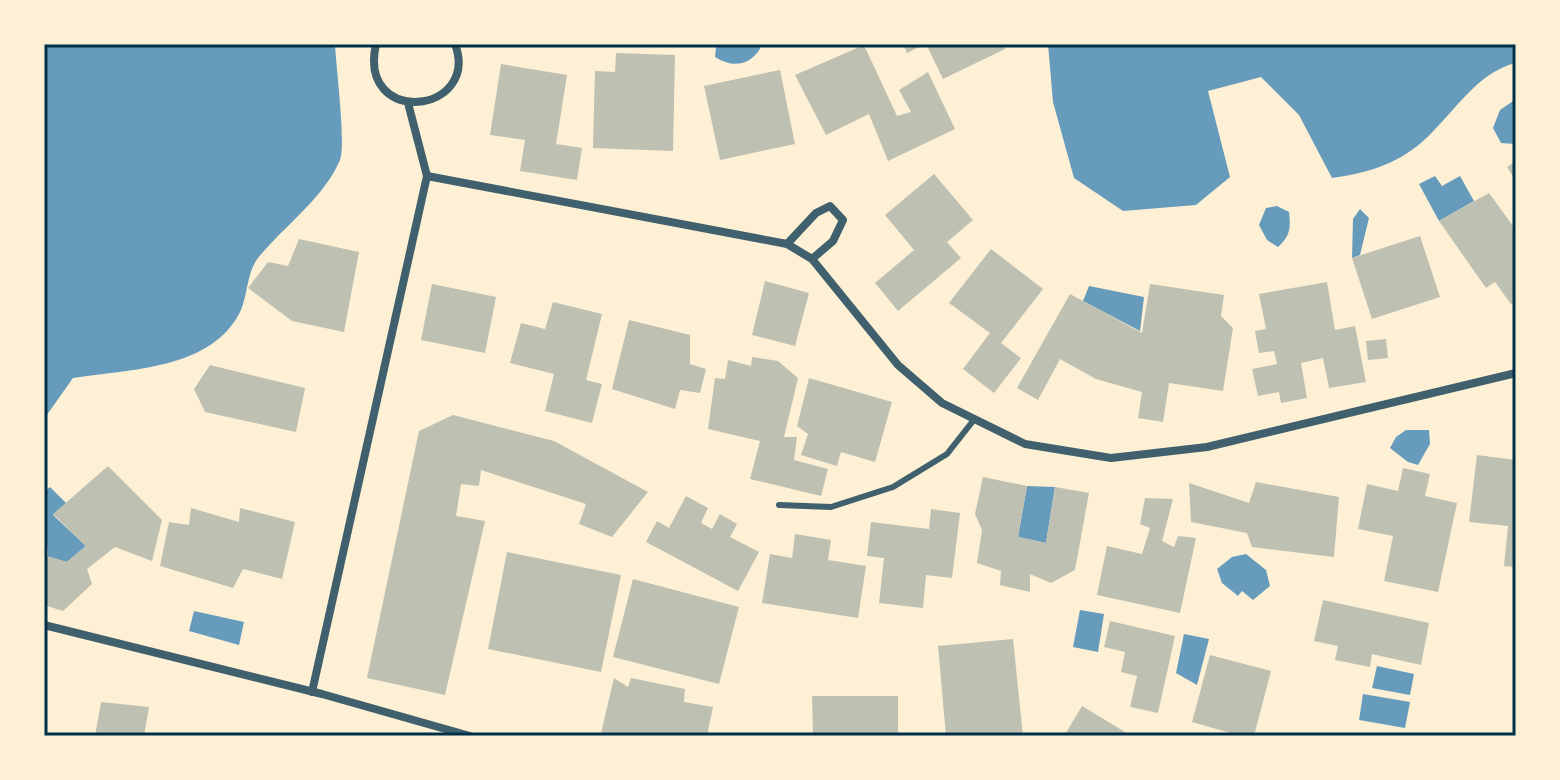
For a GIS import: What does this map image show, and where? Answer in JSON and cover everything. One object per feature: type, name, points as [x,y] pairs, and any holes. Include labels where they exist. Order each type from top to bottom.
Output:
[{"type":"street","points":[[376,44],[372,60],[375,75],[394,98],[408,103],[432,99],[452,85],[459,61],[455,44]]},
{"type":"street","points":[[312,692],[427,176],[408,103]]},
{"type":"street","points":[[427,176],[787,244],[812,259],[898,365],[942,403],[973,421],[1025,444],[1111,458],[1207,447],[1516,373]]},
{"type":"street","points":[[787,244],[816,213],[830,206],[843,220],[833,241],[812,259]]},
{"type":"street","points":[[44,625],[312,692],[470,736]]},
{"type":"lane","points":[[779,505],[831,507],[893,487],[947,454],[973,421]]},
{"type":"water","points":[[44,44],[335,44],[342,151],[324,187],[254,264],[241,310],[228,330],[211,345],[168,363],[73,378],[44,419]]},
{"type":"water","points":[[759,44],[760,49],[751,59],[740,64],[715,57],[716,47]]},
{"type":"water","points":[[1048,44],[1516,44],[1516,63],[1489,75],[1465,96],[1433,132],[1401,157],[1357,174],[1332,178],[1299,115],[1261,77],[1208,91],[1230,177],[1196,205],[1123,211],[1074,178],[1053,102]]},
{"type":"water","points":[[1516,99],[1516,144],[1501,143],[1493,128],[1500,110]]},
{"type":"water","points":[[1435,176],[1442,186],[1460,176],[1474,201],[1439,221],[1419,184]]},
{"type":"water","points":[[1277,206],[1289,212],[1290,223],[1285,239],[1278,247],[1267,240],[1259,225],[1266,208]]},
{"type":"water","points":[[1360,209],[1369,218],[1360,255],[1352,258],[1353,219]]},
{"type":"water","points":[[1089,286],[1144,297],[1140,331],[1083,301]]},
{"type":"water","points":[[1406,430],[1429,430],[1430,444],[1418,465],[1408,462],[1390,448],[1396,437]]},
{"type":"water","points":[[1027,486],[1055,487],[1046,543],[1018,537]]},
{"type":"water","points":[[50,487],[66,503],[53,515],[86,546],[67,562],[48,557],[44,492]]},
{"type":"water","points":[[1246,554],[1266,570],[1270,586],[1253,600],[1242,591],[1238,596],[1222,583],[1217,569],[1232,557]]},
{"type":"water","points":[[1080,610],[1104,614],[1098,652],[1073,647]]},
{"type":"water","points":[[194,611],[244,622],[239,645],[189,631]]},
{"type":"water","points":[[1184,634],[1209,639],[1197,685],[1176,673]]},
{"type":"water","points":[[1377,666],[1414,674],[1410,695],[1372,688]]},
{"type":"water","points":[[1363,694],[1410,702],[1405,728],[1359,720]]},
{"type":"building","points":[[903,44],[925,44],[907,53]]},
{"type":"building","points":[[926,44],[1003,44],[1005,49],[943,79]]},
{"type":"building","points":[[864,45],[897,116],[911,112],[899,90],[928,72],[955,129],[888,161],[869,114],[826,135],[795,75]]},
{"type":"building","points":[[616,53],[675,55],[673,151],[593,148],[595,71],[615,72]]},
{"type":"building","points":[[501,64],[567,75],[556,144],[582,148],[577,180],[520,171],[525,140],[490,135]]},
{"type":"building","points":[[780,70],[795,144],[720,160],[704,86]]},
{"type":"building","points":[[1516,161],[1516,181],[1507,167]]},
{"type":"building","points":[[934,174],[973,220],[947,242],[961,258],[898,311],[875,283],[914,250],[885,215]]},
{"type":"building","points":[[1489,193],[1516,230],[1516,301],[1511,304],[1495,282],[1486,288],[1439,221]]},
{"type":"building","points":[[1420,236],[1440,297],[1372,319],[1352,258]]},
{"type":"building","points":[[299,239],[359,252],[344,332],[292,321],[248,288],[268,262],[288,266]]},
{"type":"building","points":[[991,249],[1043,289],[1001,343],[1021,358],[994,393],[963,369],[990,333],[949,303]]},
{"type":"building","points":[[765,281],[809,293],[795,346],[752,335]]},
{"type":"building","points":[[1327,282],[1335,330],[1355,326],[1366,382],[1329,388],[1323,358],[1301,363],[1307,398],[1281,403],[1279,392],[1258,396],[1252,369],[1277,364],[1274,351],[1259,353],[1255,331],[1266,329],[1259,294]]},
{"type":"building","points":[[432,284],[496,297],[485,353],[421,340]]},
{"type":"building","points":[[1150,284],[1224,295],[1221,316],[1233,328],[1223,391],[1169,383],[1163,422],[1138,418],[1142,392],[1096,379],[1060,359],[1038,400],[1017,388],[1070,294],[1142,333]]},
{"type":"building","points":[[553,302],[602,314],[586,380],[602,384],[592,423],[545,411],[554,374],[510,363],[521,323],[545,329]]},
{"type":"building","points":[[629,320],[690,335],[690,364],[706,369],[700,393],[680,390],[675,409],[612,389]]},
{"type":"building","points":[[1386,339],[1388,358],[1368,360],[1366,341]]},
{"type":"building","points":[[752,357],[778,361],[798,378],[784,437],[797,437],[794,460],[828,469],[821,496],[750,479],[760,441],[708,429],[715,378],[725,379],[728,360],[751,366]]},
{"type":"building","points":[[210,365],[305,388],[296,432],[205,412],[194,389]]},
{"type":"building","points":[[809,378],[892,402],[875,462],[841,452],[837,466],[801,455],[808,434],[797,426]]},
{"type":"building","points":[[453,415],[554,441],[648,492],[612,537],[579,524],[586,504],[481,470],[479,486],[461,484],[456,516],[485,521],[445,695],[367,678],[419,431]]},
{"type":"building","points":[[1477,455],[1516,460],[1516,567],[1504,566],[1508,526],[1469,522]]},
{"type":"building","points":[[108,466],[162,520],[152,561],[115,547],[87,569],[92,584],[63,611],[44,605],[44,555],[67,562],[86,546],[53,514]]},
{"type":"building","points":[[1403,468],[1430,474],[1425,496],[1457,503],[1438,592],[1384,581],[1393,536],[1358,529],[1367,484],[1398,491]]},
{"type":"building","points":[[983,477],[1027,486],[1018,537],[1046,543],[1055,487],[1089,493],[1075,570],[1051,583],[1030,574],[1030,592],[1000,585],[1001,571],[977,563],[982,530],[975,514]]},
{"type":"building","points":[[1256,482],[1339,497],[1334,557],[1252,547],[1247,533],[1191,522],[1189,483],[1249,503]]},
{"type":"building","points":[[686,496],[708,508],[701,523],[712,529],[720,514],[737,524],[730,537],[759,552],[738,591],[646,542],[657,521],[669,528]]},
{"type":"building","points":[[1145,498],[1173,499],[1162,541],[1174,547],[1178,536],[1196,538],[1180,613],[1097,595],[1107,546],[1142,554],[1150,528],[1140,524]]},
{"type":"building","points":[[191,508],[239,522],[240,508],[295,522],[282,579],[243,569],[233,588],[160,566],[169,522],[189,525]]},
{"type":"building","points":[[931,509],[960,513],[952,578],[926,575],[923,608],[879,603],[884,558],[867,556],[871,522],[929,529]]},
{"type":"building","points":[[795,534],[831,540],[828,560],[866,566],[858,618],[762,603],[770,554],[792,558]]},
{"type":"building","points":[[507,552],[621,575],[601,672],[488,649]]},
{"type":"building","points":[[633,579],[739,607],[719,684],[613,657]]},
{"type":"building","points":[[1323,600],[1429,623],[1421,665],[1372,654],[1370,667],[1335,660],[1338,646],[1314,641]]},
{"type":"building","points":[[1110,621],[1175,636],[1158,713],[1130,707],[1137,676],[1121,672],[1125,652],[1104,647]]},
{"type":"building","points":[[1013,639],[1023,736],[946,736],[938,646]]},
{"type":"building","points":[[1210,655],[1271,671],[1254,736],[1241,736],[1192,722]]},
{"type":"building","points":[[614,678],[628,687],[631,678],[685,689],[684,702],[713,707],[707,736],[601,733]]},
{"type":"building","points":[[812,696],[898,696],[898,736],[813,736]]},
{"type":"building","points":[[101,702],[149,707],[144,736],[95,736]]},
{"type":"building","points":[[1082,706],[1125,732],[1123,736],[1064,736]]}]
